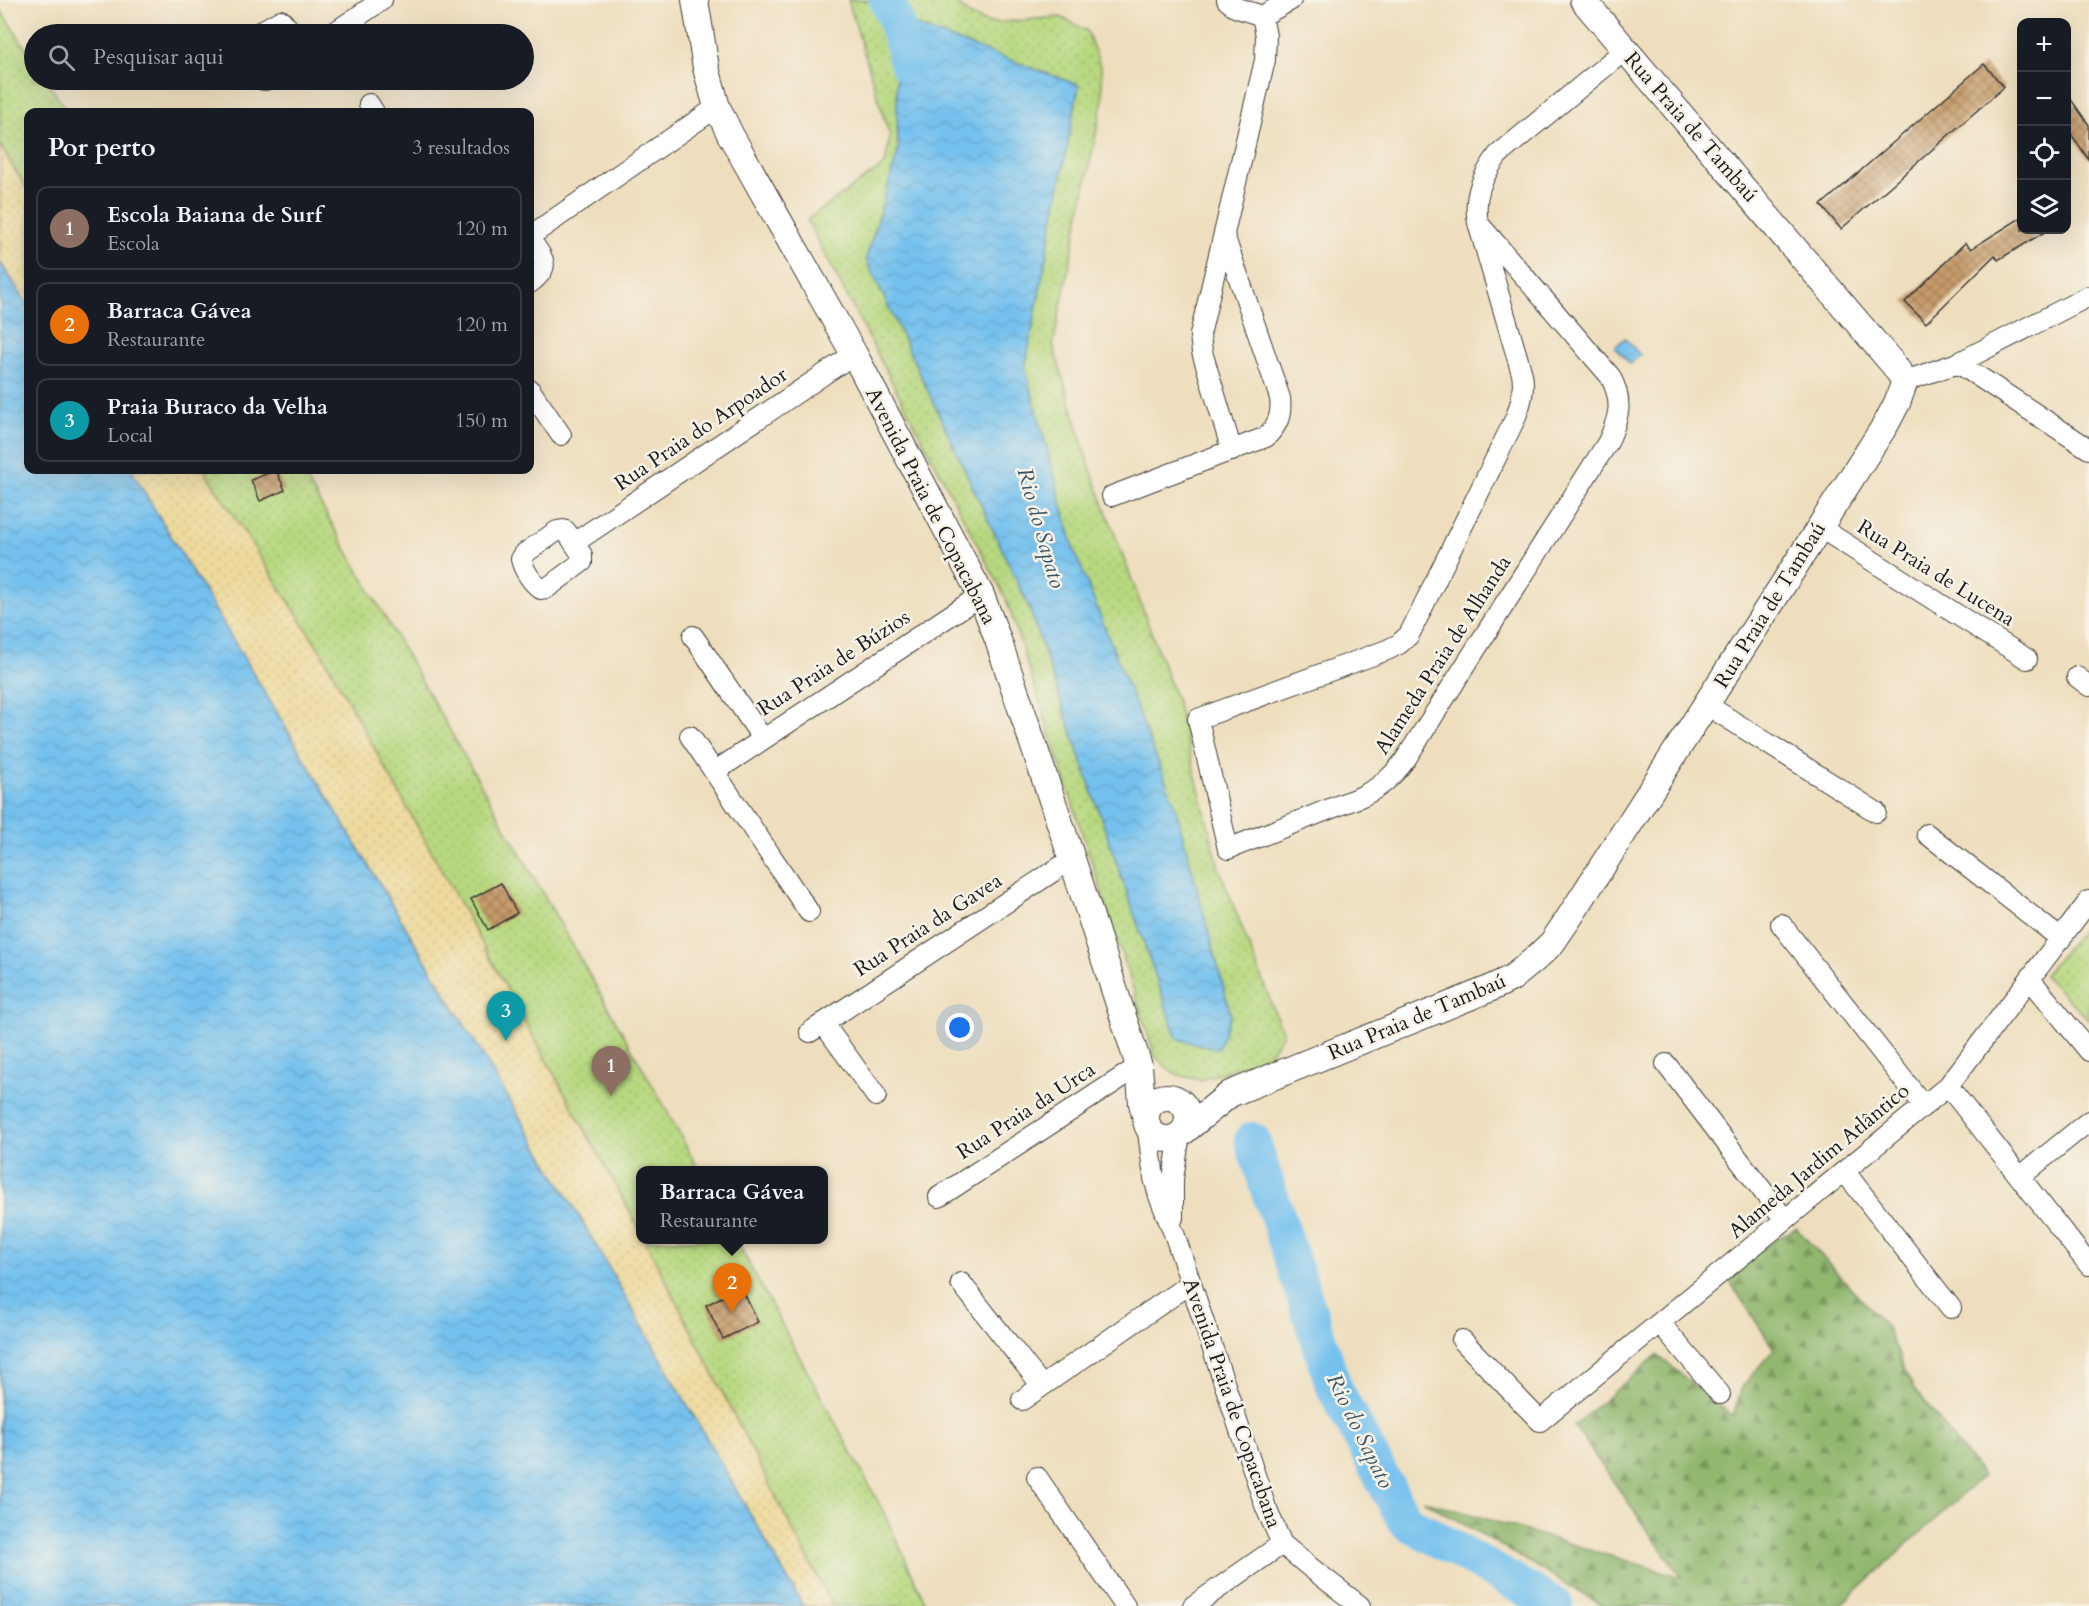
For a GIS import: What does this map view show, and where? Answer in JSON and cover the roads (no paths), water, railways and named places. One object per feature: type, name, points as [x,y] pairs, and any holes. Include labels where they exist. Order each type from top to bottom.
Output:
[{"type":"street","points":[[347,24],[382,0]]},
{"type":"street","name":"Avenida Praia de Copacabana","points":[[695,0],[706,68],[717,107],[854,354],[981,596],[998,640],[1139,1066],[1142,1103],[1159,1196],[1175,1236],[1266,1508],[1282,1544],[1360,1606]]},
{"type":"street","points":[[1227,0],[1234,7],[1262,16],[1291,0]]},
{"type":"street","name":"Rua Praia de Tambaú","points":[[1175,1099],[1201,1099],[1230,1094],[1489,989],[1512,978],[1552,943],[1707,705],[1886,424],[1897,403],[1905,381],[1878,345],[1583,0]]},
{"type":"street","points":[[1232,451],[1200,343],[1265,60],[1266,36],[1262,16]]},
{"type":"street","points":[[272,24],[281,20],[284,24]]},
{"type":"street","name":"Alameda Praia de Alhanda","points":[[1478,223],[1611,376],[1618,390],[1619,407],[1616,424],[1608,442],[1424,731],[1391,777],[1377,789],[1360,797],[1228,849],[1198,719],[1387,650],[1399,644],[1409,635],[1521,404],[1525,388],[1478,223],[1475,208],[1486,170],[1498,155],[1625,50]]},
{"type":"street","points":[[534,234],[717,107]]},
{"type":"street","points":[[1112,496],[1266,437],[1279,422],[1280,398],[1224,234]]},
{"type":"street","points":[[534,243],[543,258],[544,270],[534,280]]},
{"type":"street","points":[[1905,381],[1958,363],[2089,296]]},
{"type":"street","name":"Rua Praia do Arpoador","points":[[574,543],[854,354]]},
{"type":"street","points":[[1958,363],[2089,449]]},
{"type":"street","points":[[534,396],[561,435]]},
{"type":"street","name":"Rua Praia de Lucena","points":[[1819,527],[2027,659]]},
{"type":"street","name":"Rua Praia de Búzios","points":[[714,771],[981,596]]},
{"type":"street","points":[[693,636],[763,739]]},
{"type":"street","points":[[1707,705],[1876,812]]},
{"type":"street","points":[[690,736],[810,912]]},
{"type":"street","points":[[1927,834],[2061,939]]},
{"type":"street","name":"Rua Praia da Gavea","points":[[876,1096],[816,1027],[1072,859]]},
{"type":"street","name":"Alameda Jardim Atlântico","points":[[1462,1340],[1540,1421],[1948,1086],[2089,901]]},
{"type":"street","points":[[1782,924],[1924,1106]]},
{"type":"street","points":[[2030,979],[2089,1051]]},
{"type":"street","points":[[1666,1064],[1785,1220]]},
{"type":"street","name":"Avenida Praia de Copacabana","points":[[1139,1066],[1162,1090],[1175,1099]]},
{"type":"street","name":"Rua Praia da Urca","points":[[939,1197],[1139,1066]]},
{"type":"street","points":[[1948,1086],[2089,1265]]},
{"type":"street","name":"Rua Praia de Tambaú","points":[[1182,1133],[1230,1094]]},
{"type":"street","points":[[1167,1097],[1175,1099],[1185,1106],[1188,1116],[1186,1127],[1174,1138],[1161,1138],[1150,1130],[1147,1122],[1149,1107],[1154,1101],[1167,1097]]},
{"type":"street","points":[[2020,1177],[2089,1121]]},
{"type":"street","name":"Avenida Praia de Copacabana","points":[[1175,1236],[1173,1179],[1182,1133]]},
{"type":"street","points":[[1845,1172],[1951,1308]]},
{"type":"street","points":[[961,1283],[1042,1386]]},
{"type":"street","points":[[1022,1400],[1191,1283]]},
{"type":"street","points":[[1660,1323],[1720,1394]]},
{"type":"street","points":[[1037,1477],[1125,1606]]},
{"type":"street","points":[[1193,1606],[1282,1544]]},
{"type":"water","points":[[895,18],[1079,85],[1025,368],[1074,550],[1174,802],[1231,1015],[1218,1049],[1177,1039],[1028,605],[866,259],[898,152]]},
{"type":"water","points":[[0,262],[24,299],[24,474],[133,474],[575,1209],[803,1606],[0,1606]]},
{"type":"water","points":[[1625,338],[1640,355],[1630,364],[1615,347]]},
{"type":"waterway","name":"Rio do Sapato","points":[[887,0],[895,18],[908,65]]},
{"type":"waterway","name":"Rio do Sapato","points":[[1252,1140],[1335,1389],[1405,1521],[1556,1606]]},
{"type":"place","name":"Praia Buraco da Velha","points":[[506,1041]]},
{"type":"place","name":"Escola Baiana de Surf","points":[[611,1096]]},
{"type":"place","name":"Barraca Gávea","points":[[732,1313]]}]
